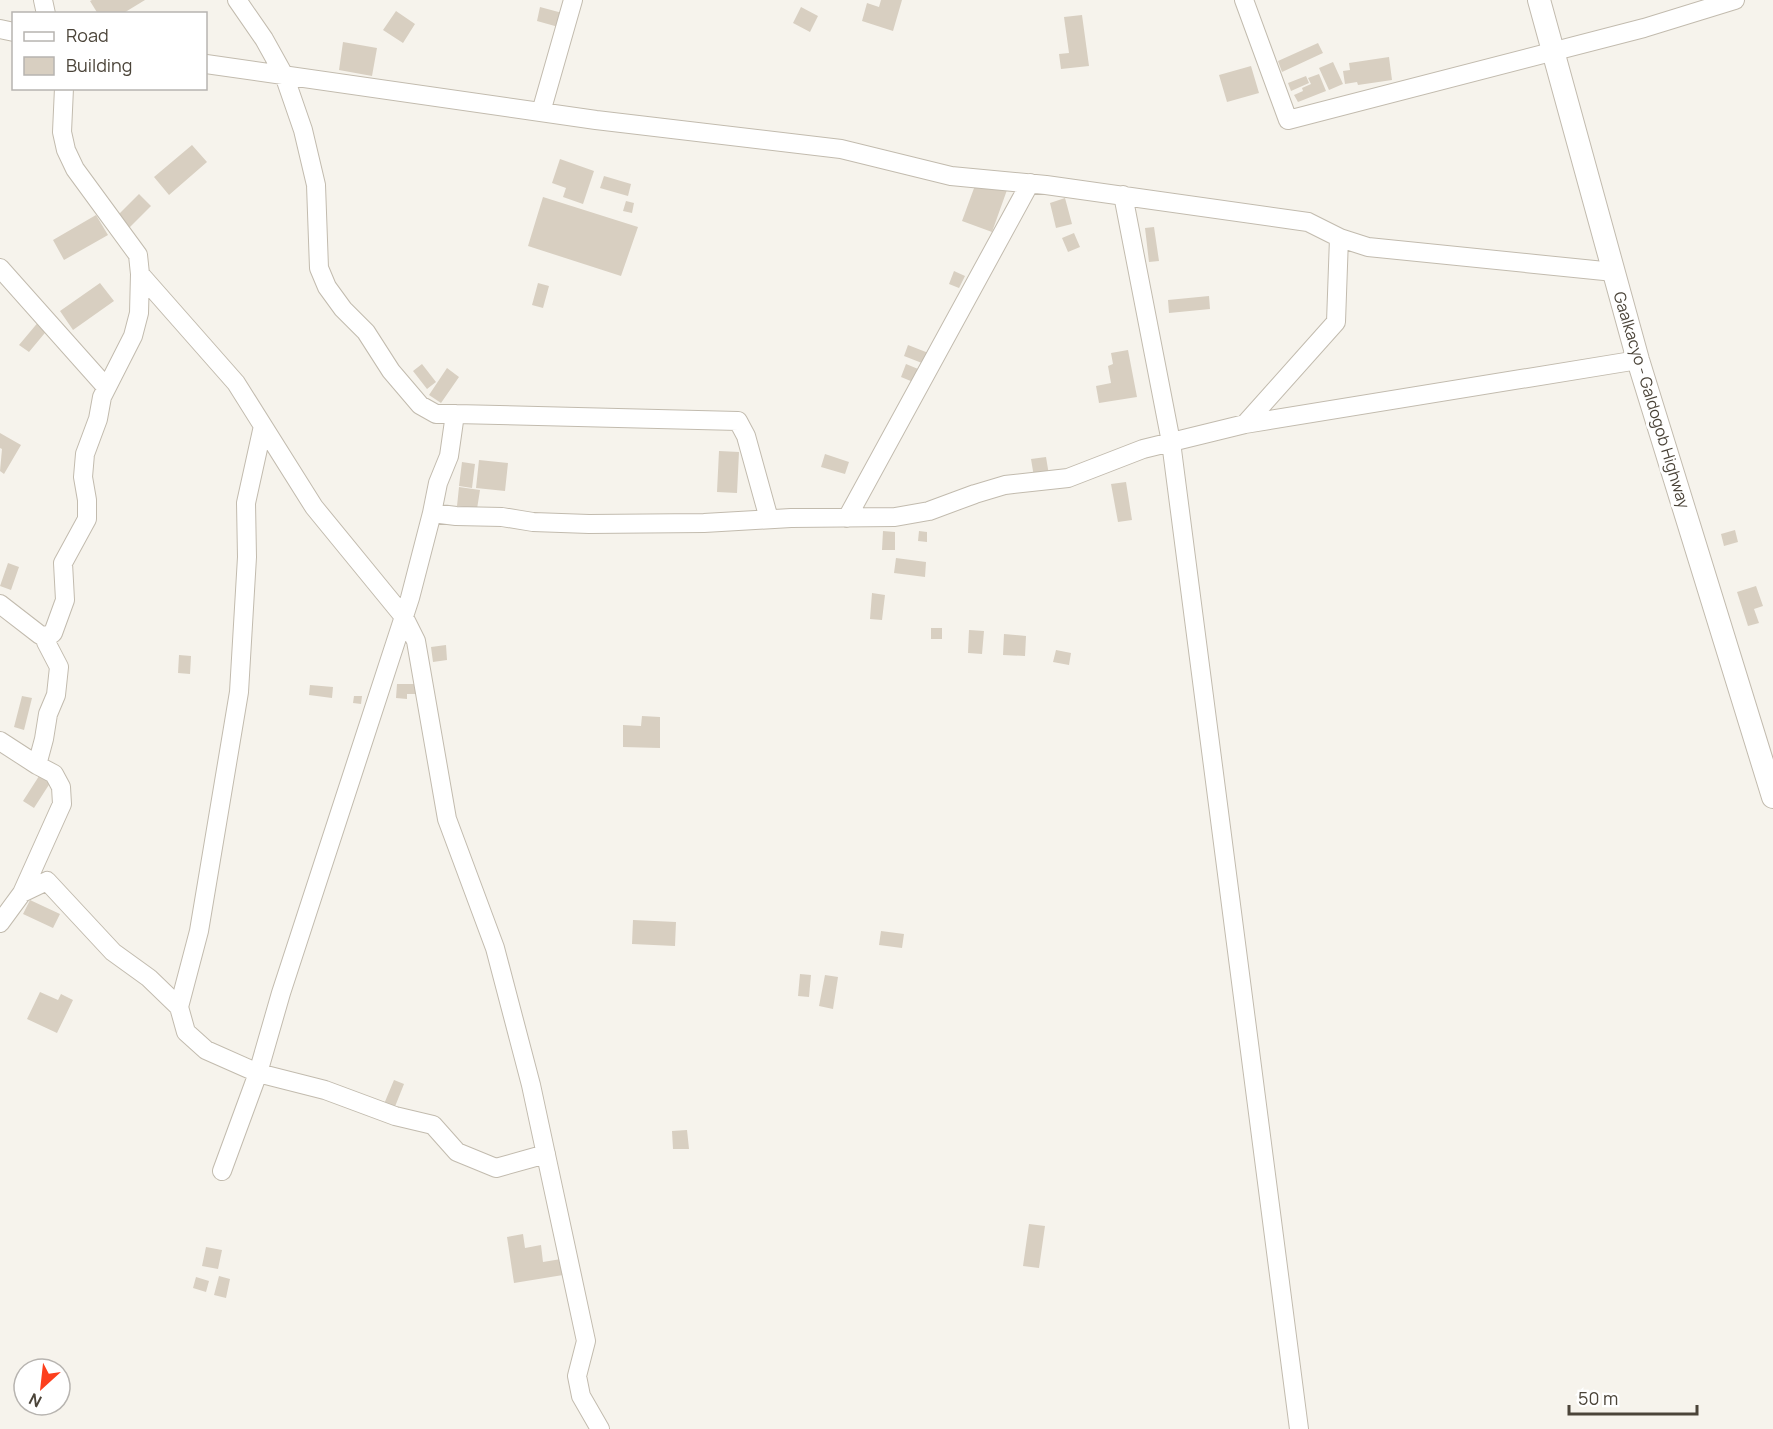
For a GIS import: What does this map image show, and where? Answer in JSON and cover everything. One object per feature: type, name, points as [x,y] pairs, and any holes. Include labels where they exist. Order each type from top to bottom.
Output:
[{"type":"street","points":[[237,0],[264,39],[284,75],[303,130],[316,185],[317,258],[327,287],[343,309],[366,332],[391,371],[420,405],[436,414],[738,421],[746,436],[769,519]]},
{"type":"street","points":[[541,112],[573,0]]},
{"type":"street","points":[[1244,0],[1288,120],[1644,28],[1735,0]]},
{"type":"street","name":"Gaalkacyo - Galdogob Highway","points":[[1539,0],[1638,360],[1773,797]]},
{"type":"street","points":[[207,64],[541,112],[841,148],[951,176],[1030,183],[1308,222],[1340,238],[1368,247],[1614,272]]},
{"type":"street","points":[[37,765],[48,714],[56,695],[59,667],[46,642],[56,627],[65,600],[63,563],[87,519],[87,500],[83,477],[85,454],[106,387],[133,336],[139,313],[138,255],[75,169],[66,150],[62,132],[64,90]]},
{"type":"street","points":[[848,518],[1030,183]]},
{"type":"street","points":[[1123,195],[1171,442],[1299,1429]]},
{"type":"street","points":[[1245,424],[1336,322],[1340,238]]},
{"type":"street","points":[[0,268],[8,274],[106,387]]},
{"type":"street","points":[[140,273],[236,383],[314,507],[404,617],[416,641],[447,819],[495,948],[531,1085],[586,1341],[577,1376],[581,1396],[600,1429]]},
{"type":"street","points":[[432,513],[580,524],[662,524],[895,517],[929,511],[1005,485],[1068,478],[1143,449],[1245,424],[1638,360]]},
{"type":"street","points":[[222,1171],[258,1073],[285,981],[404,617],[438,483],[449,456],[455,414]]},
{"type":"street","points":[[263,426],[246,503],[247,558],[239,692],[199,930],[179,1007],[186,1032],[206,1050],[258,1073],[325,1090],[395,1116],[433,1125],[457,1152],[496,1168],[546,1154]]},
{"type":"street","points":[[0,604],[40,634],[50,636]]},
{"type":"street","points":[[0,741],[54,774],[61,787],[62,804],[22,893],[0,923]]},
{"type":"street","points":[[22,893],[47,881],[112,952],[149,978],[179,1007]]},
{"type":"building","points":[[145,0],[125,12],[97,12],[90,1]]},
{"type":"building","points":[[881,0],[902,0],[893,31],[862,21],[867,3],[879,7]]},
{"type":"building","points":[[540,7],[566,14],[562,28],[537,21]]},
{"type":"building","points":[[801,7],[818,16],[810,32],[793,23]]},
{"type":"building","points":[[396,11],[415,24],[403,43],[383,30]]},
{"type":"building","points":[[1082,15],[1089,66],[1061,69],[1059,54],[1069,53],[1064,17]]},
{"type":"building","points":[[343,42],[377,48],[372,76],[339,70]]},
{"type":"building","points":[[1318,43],[1323,53],[1282,72],[1278,61]]},
{"type":"building","points":[[1389,57],[1392,80],[1358,85],[1357,82],[1345,84],[1343,71],[1350,70],[1349,63]]},
{"type":"building","points":[[1333,62],[1343,84],[1329,90],[1319,68]]},
{"type":"building","points":[[1251,66],[1259,93],[1227,102],[1219,75]]},
{"type":"building","points":[[1319,74],[1326,91],[1298,102],[1294,95],[1311,84],[1308,78]]},
{"type":"building","points":[[1306,76],[1309,83],[1291,91],[1288,83]]},
{"type":"building","points":[[192,145],[207,162],[169,195],[154,177]]},
{"type":"building","points":[[560,159],[594,171],[583,204],[563,197],[566,188],[552,183]]},
{"type":"building","points":[[604,176],[631,184],[628,196],[600,188]]},
{"type":"building","points":[[977,180],[1007,190],[992,232],[962,221]]},
{"type":"building","points":[[139,194],[151,206],[129,228],[117,216]]},
{"type":"building","points":[[543,197],[638,227],[621,276],[528,246]]},
{"type":"building","points":[[1065,198],[1072,224],[1056,228],[1050,203]]},
{"type":"building","points":[[626,201],[634,203],[632,213],[623,211]]},
{"type":"building","points":[[96,215],[108,235],[64,260],[53,240]]},
{"type":"building","points":[[1154,227],[1159,261],[1149,262],[1145,228]]},
{"type":"building","points":[[1074,233],[1080,247],[1068,252],[1062,238]]},
{"type":"building","points":[[954,271],[965,276],[959,288],[949,284]]},
{"type":"building","points":[[100,283],[114,301],[73,330],[60,311]]},
{"type":"building","points":[[538,283],[549,286],[543,308],[532,305]]},
{"type":"building","points":[[1209,296],[1210,309],[1169,313],[1168,300]]},
{"type":"building","points":[[40,320],[49,328],[29,352],[19,345]]},
{"type":"building","points":[[908,345],[931,354],[927,365],[904,356]]},
{"type":"building","points":[[1128,350],[1137,397],[1099,403],[1096,386],[1111,383],[1108,366],[1113,364],[1111,353]]},
{"type":"building","points":[[422,364],[436,382],[427,389],[413,371]]},
{"type":"building","points":[[906,364],[923,371],[918,384],[901,377]]},
{"type":"building","points":[[447,368],[459,377],[441,403],[429,395]]},
{"type":"building","points":[[0,433],[21,445],[4,474],[0,471],[2,449],[0,448]]},
{"type":"building","points":[[719,451],[739,452],[737,493],[717,492]]},
{"type":"building","points":[[825,454],[849,462],[845,474],[821,467]]},
{"type":"building","points":[[1046,457],[1049,475],[1034,477],[1031,459]]},
{"type":"building","points":[[479,460],[508,463],[505,491],[476,488]]},
{"type":"building","points":[[462,462],[475,464],[472,488],[459,486]]},
{"type":"building","points":[[1126,482],[1132,520],[1118,522],[1111,484]]},
{"type":"building","points":[[459,487],[480,490],[477,509],[457,506]]},
{"type":"building","points":[[1735,530],[1738,542],[1724,546],[1721,534]]},
{"type":"building","points":[[883,531],[895,532],[895,550],[882,550]]},
{"type":"building","points":[[919,531],[927,532],[927,542],[918,541]]},
{"type":"building","points":[[896,558],[926,562],[925,577],[894,573]]},
{"type":"building","points":[[8,563],[19,567],[11,590],[0,586]]},
{"type":"building","points":[[1756,586],[1763,606],[1754,609],[1759,623],[1748,626],[1737,592]]},
{"type":"building","points":[[872,593],[885,595],[882,620],[870,619]]},
{"type":"building","points":[[931,628],[942,628],[942,639],[931,639]]},
{"type":"building","points":[[969,630],[984,631],[982,654],[968,653]]},
{"type":"building","points":[[1004,634],[1026,636],[1025,656],[1003,655]]},
{"type":"building","points":[[446,645],[447,660],[433,662],[431,647]]},
{"type":"building","points":[[1056,650],[1071,653],[1069,665],[1053,662]]},
{"type":"building","points":[[179,655],[191,656],[190,674],[178,673]]},
{"type":"building","points":[[397,684],[417,684],[416,694],[407,694],[407,699],[396,698]]},
{"type":"building","points":[[310,685],[333,687],[332,698],[309,695]]},
{"type":"building","points":[[22,696],[32,698],[24,730],[14,727]]},
{"type":"building","points":[[354,696],[362,696],[361,704],[353,703]]},
{"type":"building","points":[[642,716],[660,717],[660,748],[623,747],[623,725],[641,726]]},
{"type":"building","points":[[41,773],[52,780],[34,808],[23,801]]},
{"type":"building","points":[[30,900],[60,914],[53,928],[23,914]]},
{"type":"building","points":[[633,920],[676,922],[675,946],[632,944]]},
{"type":"building","points":[[881,931],[904,934],[902,948],[879,945]]},
{"type":"building","points":[[800,974],[811,975],[809,997],[798,996]]},
{"type":"building","points":[[825,975],[838,977],[833,1009],[819,1006]]},
{"type":"building","points":[[40,992],[58,1000],[61,994],[73,1000],[57,1033],[27,1019]]},
{"type":"building","points":[[394,1080],[404,1084],[394,1109],[384,1104]]},
{"type":"building","points":[[687,1130],[689,1149],[673,1149],[672,1131]]},
{"type":"building","points":[[1029,1224],[1045,1226],[1039,1268],[1023,1266]]},
{"type":"building","points":[[523,1234],[525,1248],[541,1245],[543,1262],[561,1259],[563,1275],[514,1283],[507,1237]]},
{"type":"building","points":[[206,1247],[222,1250],[218,1269],[202,1266]]},
{"type":"building","points":[[219,1276],[230,1279],[226,1298],[214,1295]]},
{"type":"building","points":[[196,1277],[209,1281],[206,1292],[193,1288]]}]
